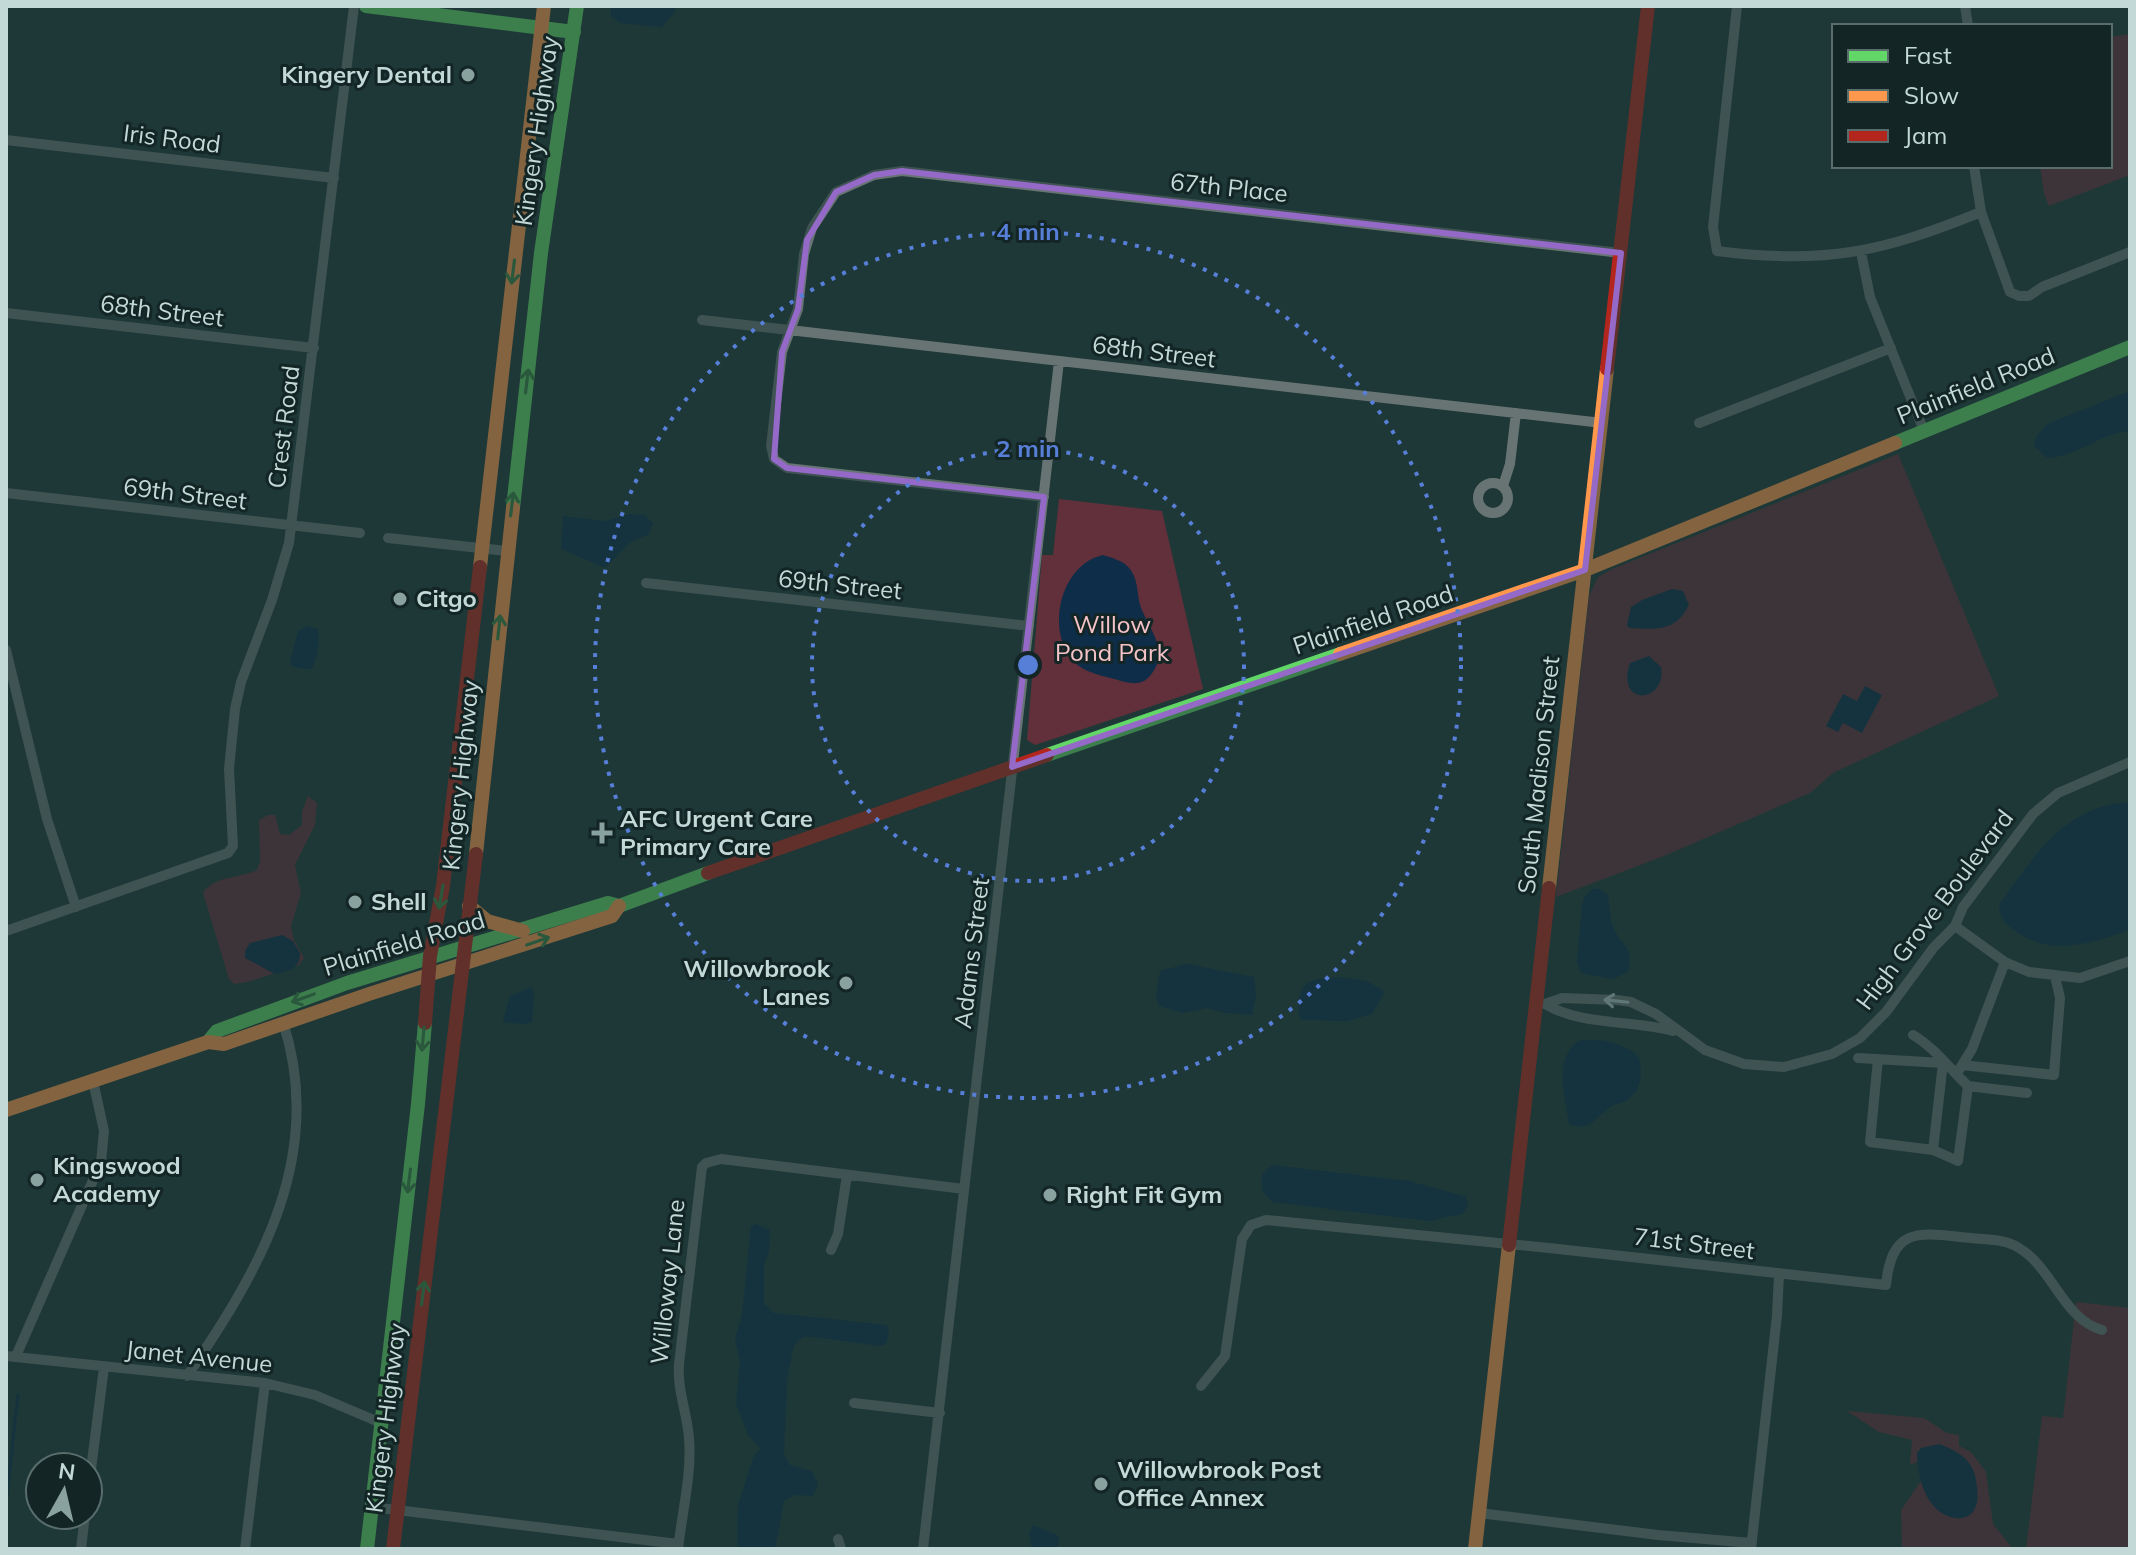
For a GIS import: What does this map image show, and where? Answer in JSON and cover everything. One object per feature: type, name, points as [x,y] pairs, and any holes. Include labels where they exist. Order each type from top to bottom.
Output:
[{"type":"main road","points":[[366,6],[574,32]]},
{"type":"main road","name":"Kingery Highway","points":[[367,1549],[418,1104],[430,956],[443,886],[544,6]]},
{"type":"main road","name":"Kingery Highway","points":[[393,1549],[466,947],[541,253],[577,6]]},
{"type":"main road","name":"South Madison Street","points":[[1475,1549],[1648,6]]},
{"type":"main road","name":"Plainfield Road","points":[[208,1042],[217,1031],[271,1010],[430,956],[523,931],[608,903],[619,906],[1585,570],[2130,347]]},
{"type":"main road","points":[[469,906],[487,921],[523,931]]},
{"type":"main road","name":"Plainfield Road","points":[[6,1110],[208,1042],[224,1044],[371,991],[612,916],[619,906]]},
{"type":"street","name":"Crest Road","points":[[76,907],[228,853],[233,846],[229,769],[235,709],[247,663],[281,571],[291,526],[354,6]]},
{"type":"street","points":[[1737,6],[1713,227],[1717,251],[1794,258],[1861,252],[1917,237],[1981,212]]},
{"type":"street","name":"Iris Road","points":[[6,140],[334,178]]},
{"type":"street","points":[[1974,168],[1981,212],[2010,292],[2029,296],[2042,287],[2130,252]]},
{"type":"street","name":"67th Place","points":[[790,330],[798,309],[807,240],[836,192],[874,175],[902,171],[1621,253]]},
{"type":"street","points":[[1861,252],[1870,297],[1924,431]]},
{"type":"street","name":"68th Street","points":[[6,313],[314,348]]},
{"type":"street","name":"68th Street","points":[[702,320],[1602,423]]},
{"type":"street","points":[[790,330],[782,352],[771,446],[774,459],[787,468],[1044,497]]},
{"type":"street","points":[[1699,423],[1891,348]]},
{"type":"street","name":"Adams Street","points":[[923,1549],[1059,361]]},
{"type":"street","points":[[1503,486],[1510,464],[1516,413]]},
{"type":"street","name":"69th Street","points":[[6,493],[360,533]]},
{"type":"street","points":[[388,538],[507,551]]},
{"type":"street","name":"69th Street","points":[[646,583],[1029,626]]},
{"type":"street","points":[[6,650],[47,819],[76,907],[6,931]]},
{"type":"street","name":"High Grove Boulevard","points":[[1679,1033],[1652,1025],[1610,1022],[1560,1013],[1545,1004],[1562,998],[1631,1002],[1656,1014],[1679,1033],[1724,1058],[1756,1066],[1784,1067],[1832,1054],[1860,1038],[1877,1022],[1934,947],[1955,926],[1963,907],[2033,814],[2058,793],[2130,762]]},
{"type":"street","points":[[1955,926],[2005,962],[2029,972],[2080,978],[2130,961]]},
{"type":"street","points":[[1959,1070],[1972,1049],[2005,962]]},
{"type":"street","points":[[1858,1058],[1943,1063],[1959,1070],[2054,1075],[2060,998],[2055,976]]},
{"type":"street","points":[[187,1376],[248,1282],[281,1203],[293,1150],[297,1107],[294,1069],[283,1022]]},
{"type":"street","points":[[1913,1035],[1931,1046],[1943,1063],[1933,1150]]},
{"type":"street","points":[[1878,1059],[1870,1142],[1933,1150],[1958,1161],[1968,1086],[1959,1070]]},
{"type":"street","points":[[11,1356],[101,1162],[104,1131],[93,1081]]},
{"type":"street","points":[[1968,1086],[2027,1093]]},
{"type":"street","name":"Willoway Lane","points":[[678,1546],[689,1453],[686,1420],[679,1393],[679,1364],[700,1175],[706,1163],[721,1159],[847,1175]]},
{"type":"street","points":[[831,1250],[838,1234],[847,1175],[964,1189]]},
{"type":"street","name":"71st Street","points":[[1201,1386],[1225,1356],[1242,1239],[1251,1225],[1273,1220],[1886,1285],[1892,1251],[1908,1238],[1934,1234],[2008,1242],[2028,1254],[2086,1324],[2102,1330]]},
{"type":"street","points":[[1479,1513],[1752,1546],[1779,1274]]},
{"type":"street","name":"Janet Avenue","points":[[11,1356],[265,1383],[315,1395],[381,1423]]},
{"type":"street","points":[[93,1451],[104,1367]]},
{"type":"street","points":[[245,1549],[265,1383]]},
{"type":"street","points":[[854,1403],[940,1413]]},
{"type":"street","points":[[372,1507],[678,1546]]},
{"type":"highlighted area","points":[[902,171],[1621,253],[1585,570],[1012,767],[1044,497],[787,468],[774,459],[782,352],[798,309],[807,240],[836,192],[874,175]]},
{"type":"green space","points":[[2130,34],[2130,175],[2049,206],[2040,168],[2112,168],[2112,37]]},
{"type":"green space","points":[[1898,454],[1999,696],[1833,773],[1810,793],[1664,856],[1556,897],[1589,596],[1598,577]]},
{"type":"green space","name":"Willow Pond Park","points":[[1059,499],[1162,511],[1203,689],[1035,745],[1027,740],[1042,555],[1053,555]]},
{"type":"green space","points":[[308,796],[317,803],[315,825],[295,865],[301,893],[291,926],[294,940],[304,958],[299,965],[234,984],[229,979],[203,893],[220,880],[257,870],[260,861],[259,820],[275,815],[280,834],[289,835],[302,825],[302,811]]},
{"type":"green space","points":[[2076,1302],[2130,1308],[2130,1549],[2026,1549],[2042,1416],[2063,1418]]},
{"type":"green space","points":[[1847,1411],[1924,1418],[1947,1433],[1959,1435],[1959,1446],[1971,1452],[1986,1472],[1993,1524],[2013,1549],[1902,1549],[1901,1510],[1921,1481],[1917,1462],[1910,1465],[1912,1440],[1879,1432]]},
{"type":"water","points":[[611,6],[675,6],[676,10],[662,27],[620,23],[611,16]]},
{"type":"water","points":[[2130,391],[2130,431],[2109,436],[2058,457],[2047,458],[2034,446],[2036,437],[2047,424]]},
{"type":"water","points":[[630,514],[645,515],[653,524],[648,535],[628,545],[605,568],[561,549],[563,516],[605,521]]},
{"type":"water","points":[[1103,555],[1128,566],[1133,573],[1140,605],[1159,650],[1155,668],[1141,682],[1126,682],[1078,665],[1065,648],[1060,632],[1059,616],[1068,584],[1089,561]]},
{"type":"water","points":[[1672,589],[1683,591],[1689,605],[1677,621],[1664,627],[1629,628],[1631,607]]},
{"type":"water","points":[[307,626],[318,629],[315,659],[312,668],[294,667],[290,663],[298,631]]},
{"type":"water","points":[[1649,656],[1661,667],[1661,679],[1650,694],[1642,695],[1629,687],[1627,677],[1630,663]]},
{"type":"water","points":[[1865,686],[1882,695],[1862,733],[1843,723],[1838,732],[1826,726],[1843,694],[1857,701]]},
{"type":"water","points":[[2130,803],[2130,929],[2089,943],[2060,946],[2033,941],[2008,925],[1999,905],[2024,869],[2052,837],[2085,813]]},
{"type":"water","points":[[1592,889],[1599,889],[1608,895],[1612,925],[1629,952],[1628,972],[1613,979],[1581,973],[1577,962],[1582,906]]},
{"type":"water","points":[[282,935],[293,941],[300,953],[298,963],[293,968],[275,974],[245,958],[250,943]]},
{"type":"water","points":[[1187,964],[1254,977],[1256,996],[1252,1015],[1207,1008],[1182,1013],[1159,1006],[1156,996],[1160,971]]},
{"type":"water","points":[[1341,977],[1367,981],[1385,992],[1372,1014],[1347,1021],[1301,1020],[1299,1003],[1304,987],[1314,980]]},
{"type":"water","points":[[531,987],[534,992],[532,1022],[506,1023],[503,1020],[510,996]]},
{"type":"water","points":[[1581,1040],[1604,1041],[1627,1048],[1639,1058],[1641,1071],[1637,1089],[1630,1098],[1612,1106],[1582,1127],[1569,1124],[1563,1090],[1566,1056]]},
{"type":"water","points":[[1272,1165],[1409,1181],[1466,1197],[1468,1206],[1462,1214],[1429,1221],[1272,1202],[1262,1190],[1262,1174]]},
{"type":"water","points":[[755,1224],[770,1230],[769,1252],[764,1264],[764,1304],[774,1313],[887,1325],[889,1332],[886,1344],[880,1346],[813,1337],[803,1337],[794,1345],[787,1379],[784,1455],[790,1465],[812,1471],[818,1485],[813,1496],[795,1495],[784,1501],[775,1549],[737,1549],[738,1505],[754,1455],[761,1449],[748,1435],[736,1404],[740,1361],[735,1339],[742,1315],[751,1226]]},
{"type":"water","points":[[1939,1444],[1961,1455],[1974,1472],[1977,1504],[1973,1512],[1965,1517],[1955,1518],[1937,1510],[1922,1483],[1917,1453],[1921,1448]]},
{"type":"water","points":[[1033,1525],[1055,1534],[1059,1539],[1058,1549],[1032,1549],[1029,1534]]},
{"type":"waterway","points":[[6,1505],[18,1395]]},
{"type":"traffic: fast","points":[[366,6],[574,32]]},
{"type":"traffic: fast","points":[[513,508],[541,253],[577,6]]},
{"type":"traffic: fast","points":[[1895,443],[2130,347]]},
{"type":"traffic: fast","points":[[1047,755],[1340,654]]},
{"type":"traffic: fast","points":[[208,1042],[217,1031],[347,983],[608,903],[619,906],[708,873]]},
{"type":"traffic: fast","points":[[367,1549],[425,1023]]},
{"type":"traffic: slow","points":[[480,567],[544,6]]},
{"type":"traffic: slow","points":[[1549,888],[1607,369]]},
{"type":"traffic: slow","points":[[1340,654],[1585,570],[1895,443]]},
{"type":"traffic: slow","points":[[476,854],[513,508]]},
{"type":"traffic: slow","points":[[469,906],[487,921],[523,931]]},
{"type":"traffic: slow","points":[[6,1110],[208,1042],[224,1044],[612,916],[619,906]]},
{"type":"traffic: slow","points":[[1475,1549],[1509,1245]]},
{"type":"traffic: jam","points":[[1607,369],[1648,6]]},
{"type":"traffic: jam","points":[[425,1023],[430,956],[443,886],[480,567]]},
{"type":"traffic: jam","points":[[708,873],[1047,755]]},
{"type":"traffic: jam","points":[[393,1549],[476,854]]},
{"type":"traffic: jam","points":[[1509,1245],[1549,888]]},
{"type":"place","name":"Kingery Dental","points":[[468,75]]},
{"type":"place","name":"Citgo","points":[[400,599]]},
{"type":"place","name":"AFC Urgent Care Primary Care","points":[[602,833]]},
{"type":"place","name":"Shell","points":[[355,902]]},
{"type":"place","name":"Willowbrook Lanes","points":[[846,983]]},
{"type":"place","name":"Kingswood Academy","points":[[37,1180]]},
{"type":"place","name":"Right Fit Gym","points":[[1050,1195]]},
{"type":"place","name":"Willowbrook Post Office Annex","points":[[1101,1484]]}]
